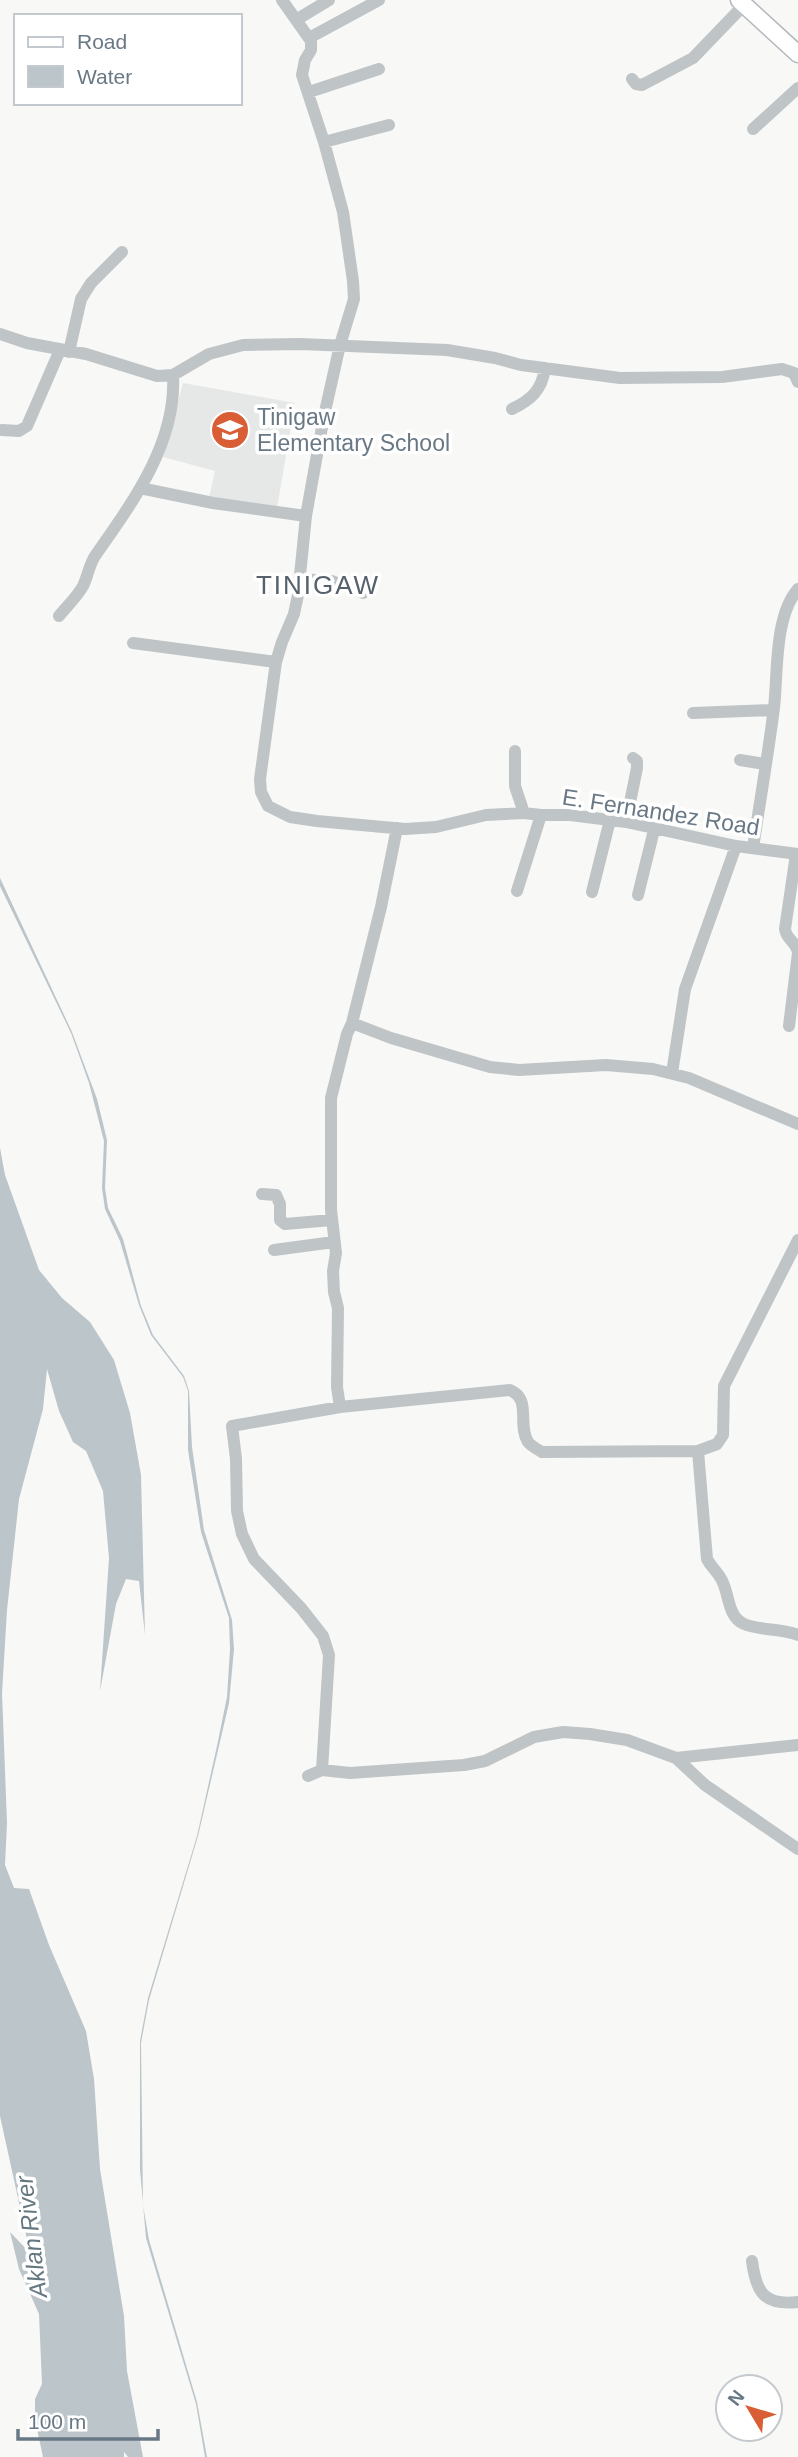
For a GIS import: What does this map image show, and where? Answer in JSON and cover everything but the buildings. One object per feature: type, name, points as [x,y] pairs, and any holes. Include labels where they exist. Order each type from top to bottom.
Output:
[{"type":"main road","points":[[742,3],[798,54]]},
{"type":"street","points":[[282,0],[309,38],[379,0]]},
{"type":"street","points":[[296,20],[329,0]]},
{"type":"street","points":[[632,79],[636,84],[642,85],[693,58],[742,3]]},
{"type":"street","name":"E. Fernandez Road","points":[[309,38],[311,50],[302,69],[342,212],[354,281],[354,299],[321,427],[306,516],[294,614],[276,662],[260,779],[261,792],[268,806],[290,817],[397,828],[436,827],[486,815],[570,815],[626,822],[736,846],[797,854]]},
{"type":"street","points":[[309,92],[379,69]]},
{"type":"street","points":[[753,129],[798,88]]},
{"type":"street","points":[[324,142],[389,125]]},
{"type":"street","points":[[2,430],[19,431],[27,426],[64,351],[81,299],[91,283],[122,252]]},
{"type":"street","points":[[0,334],[86,354],[156,376],[173,375],[209,354],[243,345],[340,345],[447,350],[545,368],[620,377],[722,377],[782,369],[794,373],[798,382]]},
{"type":"street","points":[[512,410],[533,398],[545,368]]},
{"type":"street","points":[[59,616],[83,587],[94,558],[121,522],[165,437],[174,397],[173,375]]},
{"type":"street","points":[[140,488],[213,503],[306,516]]},
{"type":"street","points":[[300,579],[332,581],[363,593]]},
{"type":"street","points":[[754,848],[783,615],[790,598],[798,589]]},
{"type":"street","points":[[133,643],[276,662]]},
{"type":"street","points":[[693,713],[773,710]]},
{"type":"street","points":[[515,751],[515,786],[524,813]]},
{"type":"street","points":[[626,822],[637,768],[637,761],[633,758]]},
{"type":"street","points":[[740,760],[765,764]]},
{"type":"street","points":[[517,891],[541,816]]},
{"type":"street","points":[[592,892],[610,820]]},
{"type":"street","points":[[340,1407],[337,1387],[338,1308],[333,1271],[336,1253],[332,1220],[331,1098],[381,907],[397,828]]},
{"type":"street","points":[[638,895],[654,830]]},
{"type":"street","points":[[672,1073],[685,989],[736,846]]},
{"type":"street","points":[[789,1026],[798,953],[785,929],[797,854]]},
{"type":"street","points":[[352,1023],[391,1038],[490,1066],[519,1070],[606,1065],[672,1073],[775,1112],[798,1124]]},
{"type":"street","points":[[262,1194],[275,1195],[281,1204],[280,1220],[285,1224],[332,1220]]},
{"type":"street","points":[[322,1770],[329,1655],[323,1636],[301,1608],[254,1559],[242,1534],[237,1511],[232,1426],[340,1407],[510,1390],[518,1394],[523,1401],[524,1434],[529,1444],[542,1452],[698,1451],[717,1444],[723,1435],[724,1386],[798,1240]]},
{"type":"street","points":[[274,1250],[334,1242]]},
{"type":"street","points":[[698,1451],[708,1559],[710,1567],[720,1576],[731,1611],[744,1624],[798,1635]]},
{"type":"street","points":[[308,1776],[322,1770],[350,1773],[464,1765],[485,1761],[534,1737],[563,1732],[590,1734],[627,1740],[676,1758],[705,1785],[798,1849]]},
{"type":"street","points":[[676,1758],[798,1745]]},
{"type":"street","points":[[752,2261],[756,2285],[765,2297],[784,2304],[798,2302]]},
{"type":"shaded area","name":"Tinigaw Elementary School","points":[[183,383],[295,403],[277,508],[209,498],[215,471],[163,457]]},
{"type":"water","points":[[0,878],[72,1032],[97,1099],[107,1140],[105,1188],[108,1208],[123,1239],[141,1306],[153,1335],[184,1376],[189,1391],[192,1447],[204,1530],[232,1620],[234,1649],[229,1703],[198,1836],[149,2000],[141,2043],[143,2203],[140,2169],[140,2041],[148,1998],[197,1836],[217,1746],[227,1697],[229,1618],[201,1532],[188,1450],[188,1391],[183,1377],[151,1335],[139,1305],[120,1241],[105,1209],[102,1188],[104,1141],[89,1083],[71,1033],[0,886]]},
{"type":"water","name":"Aklan River","points":[[0,1148],[5,1175],[39,1270],[62,1298],[90,1322],[114,1360],[130,1413],[141,1475],[145,1635],[139,1581],[126,1579],[116,1604],[100,1691],[109,1558],[103,1491],[86,1451],[73,1442],[59,1411],[47,1369],[43,1409],[19,1499],[7,1610],[2,1693],[7,1823],[5,1865],[14,1888],[29,1889],[49,1945],[86,2031],[94,2079],[100,2169],[124,2316],[127,2371],[143,2457],[128,2457],[124,2452],[124,2457],[43,2457],[35,2420],[35,2399],[42,2384],[39,2314],[19,2269],[10,2232],[30,2253],[0,2116]]},
{"type":"water","points":[[143,2207],[149,2240],[197,2402],[207,2457],[196,2404],[146,2238]]},
{"type":"place","name":"Tinigaw Elementary School","points":[[230,430]]},
{"type":"district","name":"TINIGAW","points":[[318,585]]}]
